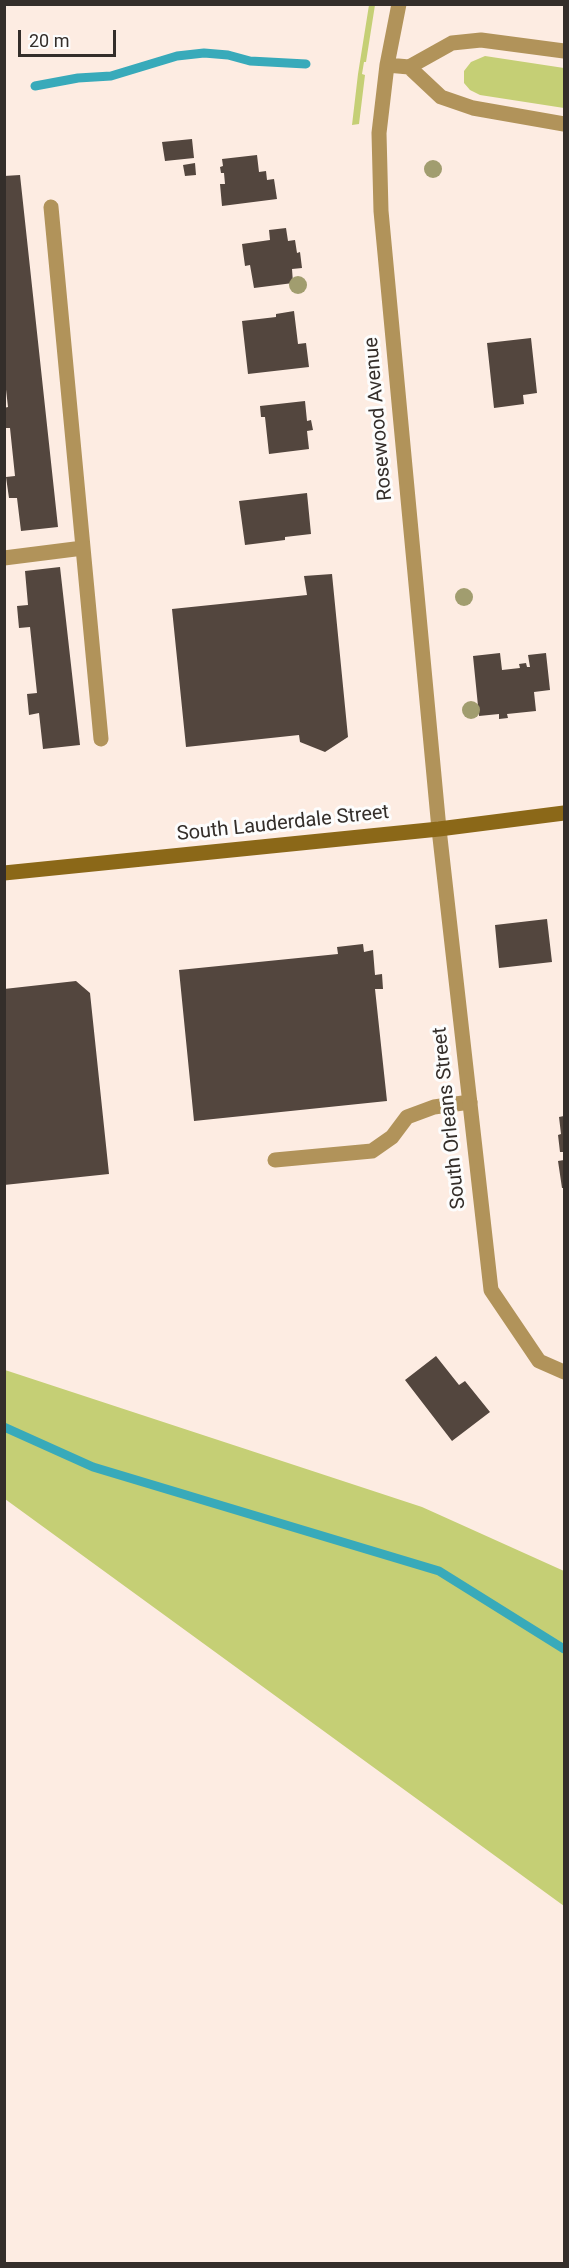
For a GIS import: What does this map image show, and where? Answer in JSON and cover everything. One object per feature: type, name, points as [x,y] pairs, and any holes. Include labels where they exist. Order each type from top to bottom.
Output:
[{"type":"street","name":"Rosewood Avenue","points":[[399,4],[387,65],[380,133],[381,211],[439,829]]},
{"type":"street","points":[[410,68],[452,43],[481,40],[564,51]]},
{"type":"street","points":[[387,65],[410,68],[441,97],[473,108],[564,124]]},
{"type":"street","points":[[51,207],[101,739]]},
{"type":"street","points":[[4,558],[83,548]]},
{"type":"street","name":"South Lauderdale Street","points":[[4,873],[439,829],[564,813]]},
{"type":"street","name":"South Orleans Street","points":[[439,829],[491,1290],[539,1360],[564,1372]]},
{"type":"street","points":[[275,1160],[372,1151],[392,1137],[407,1118],[434,1107],[470,1102]]},
{"type":"green space","points":[[369,5],[375,5],[362,74],[365,75],[359,124],[352,125],[358,74]]},
{"type":"green space","points":[[485,56],[564,68],[564,108],[480,95],[470,90],[464,83],[464,71],[471,62]]},
{"type":"green space","points":[[5,1370],[422,1507],[564,1571],[564,1906],[5,1499]]},
{"type":"building","points":[[192,139],[194,158],[165,161],[162,142]]},
{"type":"building","points":[[257,155],[259,172],[266,171],[267,180],[274,179],[277,199],[222,206],[220,184],[225,184],[224,173],[221,173],[220,167],[223,166],[222,159]]},
{"type":"building","points":[[195,163],[196,175],[185,176],[183,165]]},
{"type":"building","points":[[20,175],[58,527],[21,531],[17,498],[9,498],[6,477],[15,476],[10,428],[4,428],[4,408],[8,407],[4,372],[4,176]]},
{"type":"building","points":[[286,228],[288,241],[295,240],[297,253],[300,252],[302,268],[292,269],[293,283],[254,288],[250,265],[245,266],[242,244],[270,240],[269,230]]},
{"type":"building","points":[[294,311],[298,344],[306,343],[309,367],[248,374],[242,321],[276,317],[276,314]]},
{"type":"building","points":[[531,338],[537,393],[523,395],[524,404],[494,408],[487,343]]},
{"type":"building","points":[[305,401],[307,421],[311,420],[313,430],[307,431],[309,449],[269,454],[265,417],[261,417],[260,406]]},
{"type":"building","points":[[307,493],[311,534],[245,545],[239,501]]},
{"type":"building","points":[[60,567],[80,745],[43,749],[39,713],[29,715],[27,694],[37,693],[30,627],[19,628],[17,606],[28,605],[25,571]]},
{"type":"building","points":[[332,574],[348,737],[325,752],[300,742],[299,735],[186,747],[172,609],[307,595],[304,576]]},
{"type":"building","points":[[500,653],[502,670],[520,668],[519,664],[526,663],[527,667],[530,667],[528,655],[546,653],[550,690],[534,692],[536,711],[507,714],[508,718],[499,719],[499,714],[479,716],[473,656]]},
{"type":"building","points":[[547,919],[552,962],[499,968],[495,925]]},
{"type":"building","points":[[363,944],[364,952],[373,950],[375,975],[382,974],[383,989],[375,989],[387,1101],[194,1121],[179,970],[338,954],[337,947]]},
{"type":"building","points":[[76,981],[90,993],[109,1174],[4,1185],[4,989]]},
{"type":"building","points":[[564,1116],[564,1152],[560,1152],[559,1117]]},
{"type":"building","points":[[564,1160],[564,1188],[562,1188],[558,1161]]},
{"type":"building","points":[[436,1356],[459,1385],[465,1381],[490,1412],[452,1441],[405,1380]]},
{"type":"waterway","points":[[35,86],[78,78],[111,76],[177,56],[204,53],[228,55],[250,61],[306,64]]},
{"type":"waterway","points":[[4,1427],[93,1467],[439,1571],[564,1649]]}]
